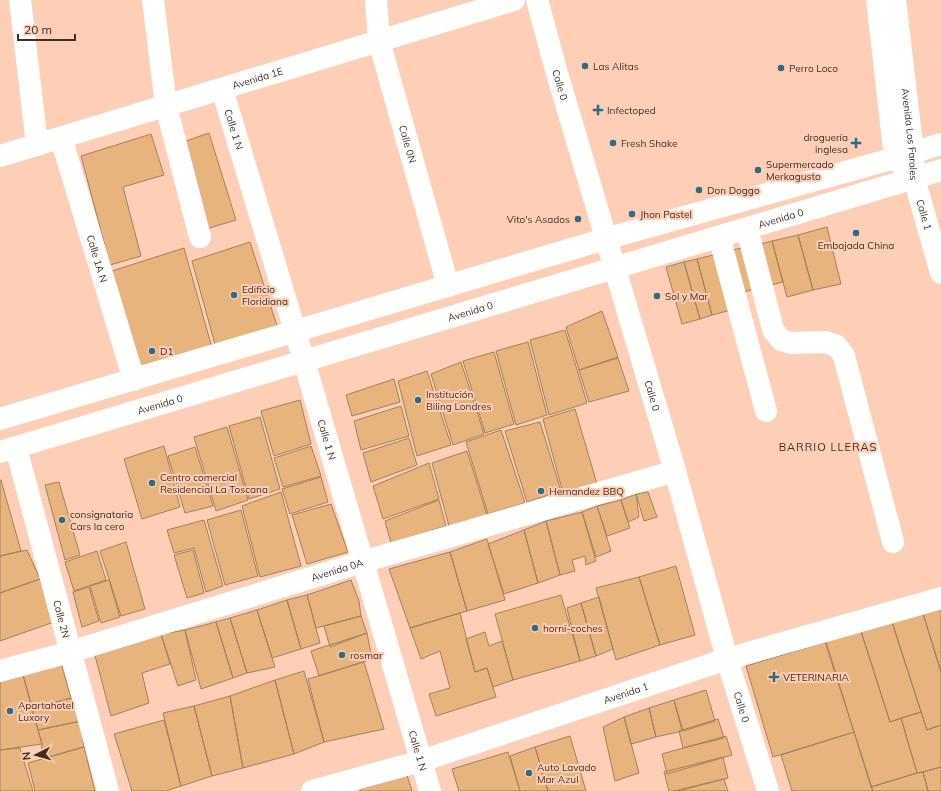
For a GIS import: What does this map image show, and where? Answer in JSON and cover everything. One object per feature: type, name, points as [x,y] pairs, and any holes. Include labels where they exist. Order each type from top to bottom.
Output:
[{"type":"street","points":[[20,0],[37,145]]},
{"type":"street","points":[[153,0],[166,106],[200,237]]},
{"type":"street","name":"Calle 0N","points":[[376,0],[379,41],[448,286]]},
{"type":"street","name":"Avenida 1E","points":[[0,156],[514,0]]},
{"type":"street","name":"Calle 0","points":[[537,0],[558,78],[675,472],[727,659],[768,791]]},
{"type":"street","name":"Avenida Los Faroles","points":[[877,0],[904,156],[914,178]]},
{"type":"street","name":"Avenida Los Faroles","points":[[895,0],[904,156]]},
{"type":"street","name":"Calle 1 N","points":[[222,89],[304,361],[430,791]]},
{"type":"street","name":"Calle 1A N","points":[[61,138],[134,380]]},
{"type":"street","points":[[0,419],[606,239],[904,156],[941,144]]},
{"type":"street","name":"Avenida 0","points":[[8,450],[941,170]]},
{"type":"street","name":"Calle 1","points":[[914,178],[941,274]]},
{"type":"street","points":[[747,229],[773,330],[781,340],[791,343],[825,342],[837,346],[844,356],[893,542]]},
{"type":"street","points":[[719,236],[766,411]]},
{"type":"street","name":"Calle 2N","points":[[8,450],[70,652],[108,791]]},
{"type":"street","name":"Avenida 0A","points":[[0,671],[70,652],[362,562],[675,472]]},
{"type":"street","name":"Avenida 1","points":[[312,791],[421,761],[727,659],[941,598]]},
{"type":"building","points":[[209,133],[236,220],[206,229],[180,143]]},
{"type":"building","points":[[151,134],[164,175],[123,187],[141,256],[110,265],[81,156]]},
{"type":"building","points":[[827,227],[841,284],[813,290],[798,235]]},
{"type":"building","points":[[798,235],[813,290],[787,297],[772,241]]},
{"type":"building","points":[[772,241],[783,282],[755,289],[745,248]]},
{"type":"building","name":"Edificio Floridiana","points":[[250,242],[278,329],[216,348],[192,261]]},
{"type":"building","points":[[745,247],[755,289],[727,296],[717,254]]},
{"type":"building","points":[[184,248],[212,348],[139,372],[112,271]]},
{"type":"building","points":[[717,254],[731,310],[712,315],[697,259]]},
{"type":"building","points":[[697,259],[712,315],[700,319],[684,262]]},
{"type":"building","points":[[684,262],[700,319],[682,324],[666,267]]},
{"type":"building","points":[[602,311],[618,357],[579,370],[566,327]]},
{"type":"building","points":[[565,330],[587,403],[549,415],[530,340]]},
{"type":"building","points":[[528,342],[547,415],[516,425],[496,351]]},
{"type":"building","points":[[494,352],[514,424],[485,433],[463,361]]},
{"type":"building","points":[[618,358],[629,391],[589,402],[579,370]]},
{"type":"building","points":[[461,362],[484,434],[453,445],[431,374]]},
{"type":"building","points":[[427,371],[451,445],[417,456],[398,381]]},
{"type":"building","points":[[394,379],[400,402],[352,416],[346,395]]},
{"type":"building","points":[[300,400],[311,444],[274,456],[261,411]]},
{"type":"building","points":[[401,406],[409,436],[361,450],[354,421]]},
{"type":"building","points":[[575,409],[597,484],[563,493],[543,419]]},
{"type":"building","points":[[260,417],[280,489],[249,499],[229,426]]},
{"type":"building","points":[[540,422],[561,491],[527,502],[505,431]]},
{"type":"building","points":[[227,427],[248,500],[216,511],[194,437]]},
{"type":"building","points":[[501,430],[525,503],[488,514],[466,442]]},
{"type":"building","points":[[409,438],[417,465],[371,482],[363,453]]},
{"type":"building","name":"Centro comercial Residencial La Toscana","points":[[164,446],[180,507],[142,519],[124,459]]},
{"type":"building","points":[[311,446],[321,476],[283,487],[274,458]]},
{"type":"building","points":[[195,447],[213,506],[185,513],[168,456]]},
{"type":"building","points":[[467,451],[487,515],[449,526],[432,463]]},
{"type":"building","points":[[429,463],[439,499],[383,519],[373,486]]},
{"type":"building","points":[[321,477],[328,502],[290,514],[282,489]]},
{"type":"building","points":[[0,480],[21,551],[0,556]]},
{"type":"building","name":"consignataria Cars la cero","points":[[59,482],[80,555],[65,560],[45,485]]},
{"type":"building","points":[[281,492],[301,566],[260,577],[242,506]]},
{"type":"building","points":[[648,492],[657,517],[644,521],[636,494]]},
{"type":"building","points":[[636,494],[639,517],[628,522],[621,500]]},
{"type":"building","points":[[439,500],[446,526],[391,543],[385,521]]},
{"type":"building","points":[[621,500],[630,528],[607,536],[597,506]]},
{"type":"building","points":[[331,504],[348,552],[307,564],[292,515]]},
{"type":"building","points":[[597,506],[611,551],[596,557],[582,512]]},
{"type":"building","points":[[241,510],[258,576],[225,585],[207,520]]},
{"type":"building","points":[[582,512],[596,561],[586,565],[585,556],[572,560],[575,571],[560,575],[546,521]]},
{"type":"building","points":[[204,520],[223,586],[206,592],[194,548],[174,553],[167,530]]},
{"type":"building","points":[[546,521],[560,575],[538,583],[524,530]]},
{"type":"building","points":[[524,530],[538,583],[504,594],[488,544]]},
{"type":"building","points":[[487,539],[505,600],[467,611],[450,552]]},
{"type":"building","points":[[126,542],[145,609],[121,616],[100,551]]},
{"type":"building","points":[[27,550],[40,579],[0,593],[0,556]]},
{"type":"building","points":[[193,550],[204,593],[187,598],[174,555]]},
{"type":"building","points":[[97,551],[106,580],[74,591],[65,562]]},
{"type":"building","points":[[450,552],[467,611],[410,628],[389,569]]},
{"type":"building","points":[[676,566],[695,635],[660,645],[639,577]]},
{"type":"building","points":[[639,577],[660,645],[616,660],[596,588]]},
{"type":"building","points":[[40,579],[54,622],[0,641],[0,593]]},
{"type":"building","points":[[109,580],[120,617],[101,623],[90,586]]},
{"type":"building","points":[[351,580],[359,601],[361,616],[316,628],[307,595]]},
{"type":"building","points":[[89,587],[99,621],[82,627],[73,592]]},
{"type":"building","points":[[307,595],[320,643],[301,649],[287,600]]},
{"type":"building","name":"horni-coches","points":[[561,595],[580,661],[513,680],[495,614]]},
{"type":"building","points":[[599,597],[613,649],[596,656],[581,603]]},
{"type":"building","points":[[287,600],[301,649],[272,658],[257,610]]},
{"type":"building","points":[[941,602],[941,671],[921,607]]},
{"type":"building","points":[[581,603],[596,656],[580,661],[567,608]]},
{"type":"building","points":[[921,607],[941,673],[941,725],[927,730],[890,616]]},
{"type":"building","points":[[257,610],[275,667],[247,673],[230,618]]},
{"type":"building","points":[[460,613],[475,672],[487,668],[496,697],[436,716],[429,694],[450,688],[440,651],[421,659],[410,628]]},
{"type":"building","points":[[361,616],[367,633],[330,647],[324,626]]},
{"type":"building","points":[[890,616],[921,712],[890,722],[859,625]]},
{"type":"building","points":[[230,618],[247,673],[233,678],[216,622]]},
{"type":"building","points":[[216,622],[233,678],[201,689],[185,630]]},
{"type":"building","points":[[859,625],[890,722],[901,718],[917,773],[871,787],[824,635]]},
{"type":"building","points":[[185,630],[196,680],[178,686],[161,634]]},
{"type":"building","points":[[485,632],[489,646],[502,641],[513,680],[493,687],[487,668],[475,672],[466,639]]},
{"type":"building","name":"rosmar","points":[[367,633],[372,659],[319,676],[311,651]]},
{"type":"building","points":[[161,634],[170,664],[142,673],[149,703],[111,716],[94,652]]},
{"type":"building","points":[[825,642],[854,732],[773,757],[746,666]]},
{"type":"building","points":[[60,660],[71,698],[32,709],[22,671]]},
{"type":"building","points":[[364,662],[384,729],[324,742],[308,679]]},
{"type":"building","points":[[22,671],[42,744],[0,750],[0,677]]},
{"type":"building","points":[[304,671],[324,742],[294,754],[275,680]]},
{"type":"building","points":[[275,680],[294,754],[243,768],[230,696]]},
{"type":"building","points":[[706,690],[715,721],[683,731],[674,700]]},
{"type":"building","points":[[230,696],[243,768],[212,776],[194,706]]},
{"type":"building","points":[[71,698],[81,721],[38,730],[32,709]]},
{"type":"building","points":[[674,700],[682,731],[656,737],[649,708]]},
{"type":"building","points":[[194,706],[212,776],[181,786],[163,713]]},
{"type":"building","points":[[649,708],[656,737],[631,744],[624,717]]},
{"type":"building","points":[[921,712],[927,730],[941,725],[941,767],[917,773],[901,718]]},
{"type":"building","points":[[624,717],[639,773],[615,781],[603,727]]},
{"type":"building","points":[[718,719],[724,738],[683,748],[679,731]]},
{"type":"building","points":[[164,720],[181,786],[166,791],[132,791],[114,734]]},
{"type":"building","points":[[81,721],[84,747],[41,759],[42,744],[38,730]]},
{"type":"building","points":[[854,732],[873,791],[792,791],[781,755]]},
{"type":"building","points":[[570,736],[586,791],[548,791],[535,747]]},
{"type":"building","points":[[726,736],[732,755],[667,774],[662,754]]},
{"type":"building","points":[[84,747],[95,791],[35,791],[28,763]]},
{"type":"building","name":"Auto Lavado Mar Azul","points":[[535,747],[548,791],[520,791],[510,756]]},
{"type":"building","points":[[20,748],[33,791],[0,791],[0,750]]},
{"type":"building","points":[[508,752],[520,791],[459,791],[452,769]]},
{"type":"building","points":[[723,757],[728,778],[678,791],[669,791],[664,772]]},
{"type":"building","points":[[941,767],[941,791],[928,791],[923,772]]},
{"type":"building","points":[[923,772],[928,791],[873,791],[871,787],[917,773]]},
{"type":"building","points":[[407,775],[412,791],[360,791],[360,789]]},
{"type":"building","points":[[724,779],[728,791],[674,791]]},
{"type":"place","name":"Las Alitas","points":[[585,66]]},
{"type":"place","name":"Perro Loco","points":[[781,68]]},
{"type":"place","name":"Infectoped","points":[[598,110]]},
{"type":"place","name":"Fresh Shake","points":[[613,143]]},
{"type":"place","name":"droguería inglesa","points":[[856,143]]},
{"type":"place","name":"Supermercado Merkagusto","points":[[758,170]]},
{"type":"place","name":"Don Doggo","points":[[699,190]]},
{"type":"place","name":"Jhon Pastel","points":[[632,214]]},
{"type":"place","name":"Vito's Asados","points":[[578,219]]},
{"type":"place","name":"Embajada China","points":[[856,233]]},
{"type":"place","name":"Edificio Floridiana","points":[[234,295]]},
{"type":"place","name":"Sol y Mar","points":[[657,296]]},
{"type":"place","name":"D1","points":[[152,351]]},
{"type":"place","name":"Institución Biling Londres","points":[[418,400]]},
{"type":"place","name":"Centro comercial Residencial La Toscana","points":[[152,483]]},
{"type":"place","name":"Hernandez BBQ","points":[[541,491]]},
{"type":"place","name":"consignataria Cars la cero","points":[[62,520]]},
{"type":"place","name":"horni-coches","points":[[535,628]]},
{"type":"place","name":"rosmar","points":[[342,655]]},
{"type":"place","name":"VETERINARIA","points":[[774,677]]},
{"type":"place","name":"Apartahotel Luxory","points":[[10,711]]},
{"type":"place","name":"Auto Lavado Mar Azul","points":[[529,773]]},
{"type":"district","name":"BARRIO LLERAS","points":[[828,447]]}]
